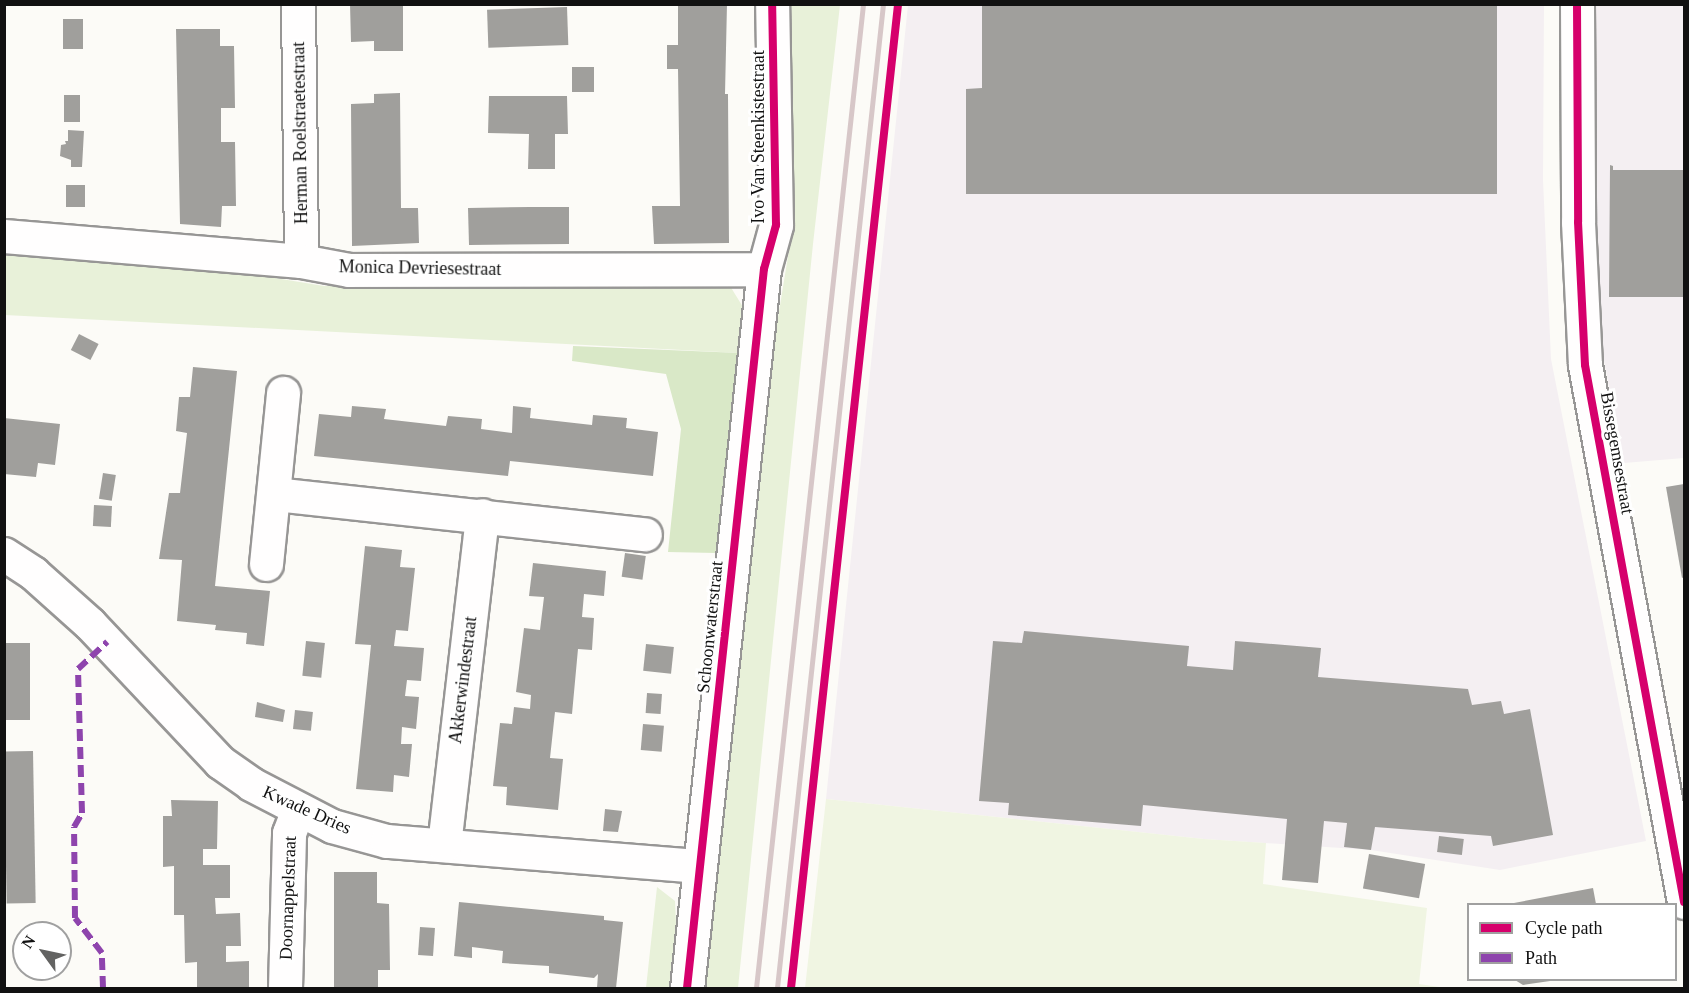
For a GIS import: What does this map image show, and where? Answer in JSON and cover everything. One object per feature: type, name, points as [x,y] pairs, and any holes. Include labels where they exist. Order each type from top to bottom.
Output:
[{"type":"street","name":"Herman Roelstraetestraat","points":[[298,4],[301,261]]},
{"type":"street","name":"Ivo Van Steenkistestraat","points":[[764,269],[776,225],[772,4]]},
{"type":"street","name":"Bissegemsestraat","points":[[1577,4],[1578,222],[1585,365],[1684,902]]},
{"type":"street","name":"Monica Devriesestraat","points":[[4,236],[301,261],[349,270],[764,269]]},
{"type":"street","name":"Schoonwaterstraat","points":[[687,988],[764,269]]},
{"type":"street","points":[[266,564],[283,393]]},
{"type":"street","points":[[274,494],[645,534]]},
{"type":"street","name":"Akkerwindestraat","points":[[444,845],[482,515]]},
{"type":"street","name":"Kwade Dries","points":[[4,554],[33,573],[90,624],[220,762],[251,784],[333,826],[387,840],[699,866]]},
{"type":"street","name":"Doornappelstraat","points":[[285,988],[289,833],[298,810]]},
{"type":"shaded area","points":[[908,5],[1544,5],[1543,180],[1551,359],[1646,841],[1500,870],[1371,850],[1204,839],[826,799]]},
{"type":"shaded area","points":[[1590,5],[1684,5],[1684,458],[1624,463],[1592,299]]},
{"type":"green space","points":[[788,5],[840,5],[813,244],[738,988],[705,988],[740,632],[774,342],[791,238]]},
{"type":"green space","points":[[4,250],[257,275],[324,286],[700,283],[730,286],[743,307],[740,353],[5,315]]},
{"type":"green space","points":[[573,346],[740,353],[716,553],[668,552],[681,429],[666,374],[572,361]]},
{"type":"green space","points":[[826,799],[1204,839],[1266,843],[1263,884],[1427,908],[1419,984],[1446,988],[805,988]]},
{"type":"green space","points":[[657,887],[675,901],[676,924],[669,988],[646,988]]},
{"type":"building","points":[[350,4],[403,4],[403,51],[374,51],[374,41],[351,42]]},
{"type":"building","points":[[678,4],[727,4],[725,94],[728,94],[729,243],[654,244],[652,206],[680,206],[678,69],[667,69],[667,45],[678,45]]},
{"type":"building","points":[[982,4],[1497,4],[1497,194],[966,194],[966,89],[982,88]]},
{"type":"building","points":[[567,7],[568,45],[488,48],[487,10]]},
{"type":"building","points":[[63,19],[83,19],[83,49],[63,49]]},
{"type":"building","points":[[176,29],[220,29],[220,46],[234,46],[235,108],[221,108],[221,142],[235,142],[236,206],[222,206],[221,227],[180,224]]},
{"type":"building","points":[[572,67],[594,67],[594,92],[572,92]]},
{"type":"building","points":[[400,93],[401,208],[418,208],[419,243],[352,246],[351,104],[374,103],[374,94]]},
{"type":"building","points":[[64,95],[80,95],[80,122],[64,122]]},
{"type":"building","points":[[489,96],[567,96],[568,134],[555,134],[555,169],[528,169],[529,134],[488,133]]},
{"type":"building","points":[[68,130],[84,131],[82,167],[71,167],[71,160],[60,156],[61,145],[68,141]]},
{"type":"building","points":[[1610,165],[1613,166],[1613,170],[1684,170],[1684,297],[1609,297]]},
{"type":"building","points":[[66,185],[85,185],[85,207],[66,207]]},
{"type":"building","points":[[569,207],[569,244],[469,245],[468,208]]},
{"type":"building","points":[[79,334],[99,344],[90,360],[71,350]]},
{"type":"building","points":[[193,367],[237,371],[215,586],[270,591],[264,646],[246,644],[247,633],[215,630],[216,625],[177,621],[182,560],[159,559],[169,493],[180,493],[187,433],[176,431],[179,397],[190,397]]},
{"type":"building","points":[[352,406],[386,409],[384,419],[446,426],[448,416],[482,419],[481,429],[512,433],[513,406],[531,408],[530,418],[592,425],[593,415],[627,418],[626,428],[658,432],[653,476],[510,461],[508,476],[314,456],[319,414],[351,417]]},
{"type":"building","points":[[4,418],[60,424],[55,465],[38,463],[36,477],[4,474]]},
{"type":"building","points":[[103,473],[116,475],[112,501],[99,499]]},
{"type":"building","points":[[1684,484],[1684,577],[1682,578],[1666,487]]},
{"type":"building","points":[[94,505],[112,506],[111,527],[93,526]]},
{"type":"building","points":[[365,546],[402,550],[400,567],[415,568],[408,631],[396,630],[394,646],[424,648],[421,681],[407,680],[405,696],[419,697],[416,729],[402,727],[401,744],[412,744],[409,777],[394,775],[393,792],[356,789],[371,645],[355,644]]},
{"type":"building","points":[[625,553],[646,556],[642,580],[622,577]]},
{"type":"building","points":[[533,563],[606,571],[604,596],[584,594],[582,617],[594,618],[592,650],[578,649],[572,714],[555,712],[550,758],[563,759],[558,810],[506,805],[507,787],[493,786],[500,723],[512,724],[514,707],[530,709],[531,695],[516,692],[524,628],[540,630],[544,597],[529,596]]},
{"type":"building","points":[[1024,631],[1189,646],[1187,666],[1233,670],[1235,641],[1321,648],[1318,677],[1468,689],[1472,705],[1501,701],[1504,714],[1530,709],[1553,835],[1493,846],[1491,836],[1375,827],[1371,850],[1344,847],[1347,823],[1324,821],[1318,883],[1282,880],[1287,819],[1143,805],[1141,826],[1008,815],[1009,803],[979,801],[993,641],[1022,643]]},
{"type":"building","points":[[306,641],[325,643],[321,678],[302,676]]},
{"type":"building","points":[[4,643],[30,643],[30,720],[4,720]]},
{"type":"building","points":[[646,644],[674,647],[671,674],[643,671]]},
{"type":"building","points":[[647,693],[662,694],[661,714],[646,713]]},
{"type":"building","points":[[257,702],[285,710],[283,722],[255,717]]},
{"type":"building","points":[[295,710],[313,712],[311,731],[293,729]]},
{"type":"building","points":[[643,724],[664,726],[662,752],[641,750]]},
{"type":"building","points":[[33,751],[36,903],[7,903],[4,752]]},
{"type":"building","points":[[171,800],[218,801],[217,849],[203,849],[203,865],[230,865],[230,898],[215,898],[216,914],[240,913],[241,946],[226,946],[226,962],[249,961],[249,988],[197,988],[197,962],[185,963],[184,915],[174,915],[174,866],[163,867],[163,816],[172,816]]},
{"type":"building","points":[[605,809],[622,811],[618,832],[603,831]]},
{"type":"building","points":[[1439,836],[1464,839],[1462,855],[1437,852]]},
{"type":"building","points":[[1369,854],[1425,864],[1419,898],[1363,888]]},
{"type":"building","points":[[334,872],[377,872],[377,903],[389,904],[390,970],[378,970],[378,988],[334,988]]},
{"type":"building","points":[[1593,888],[1596,903],[1514,903]]},
{"type":"building","points":[[459,902],[604,916],[604,920],[623,922],[616,988],[597,988],[598,974],[594,978],[549,973],[549,966],[502,963],[503,951],[472,947],[472,958],[454,956]]},
{"type":"building","points":[[420,927],[435,928],[433,956],[418,955]]},
{"type":"building","points":[[1517,981],[1550,981],[1523,985]]},
{"type":"railway","points":[[756,988],[863,4]]},
{"type":"railway","points":[[777,988],[883,4]]},
{"type":"marked path","points":[[103,988],[102,953],[75,918],[74,827],[82,813],[78,669],[107,642]]},
{"type":"cycle path","points":[[687,988],[764,269],[776,225],[772,4]]},
{"type":"cycle path","points":[[791,988],[898,4]]},
{"type":"cycle path","points":[[1577,4],[1578,222],[1585,365],[1684,902]]}]
